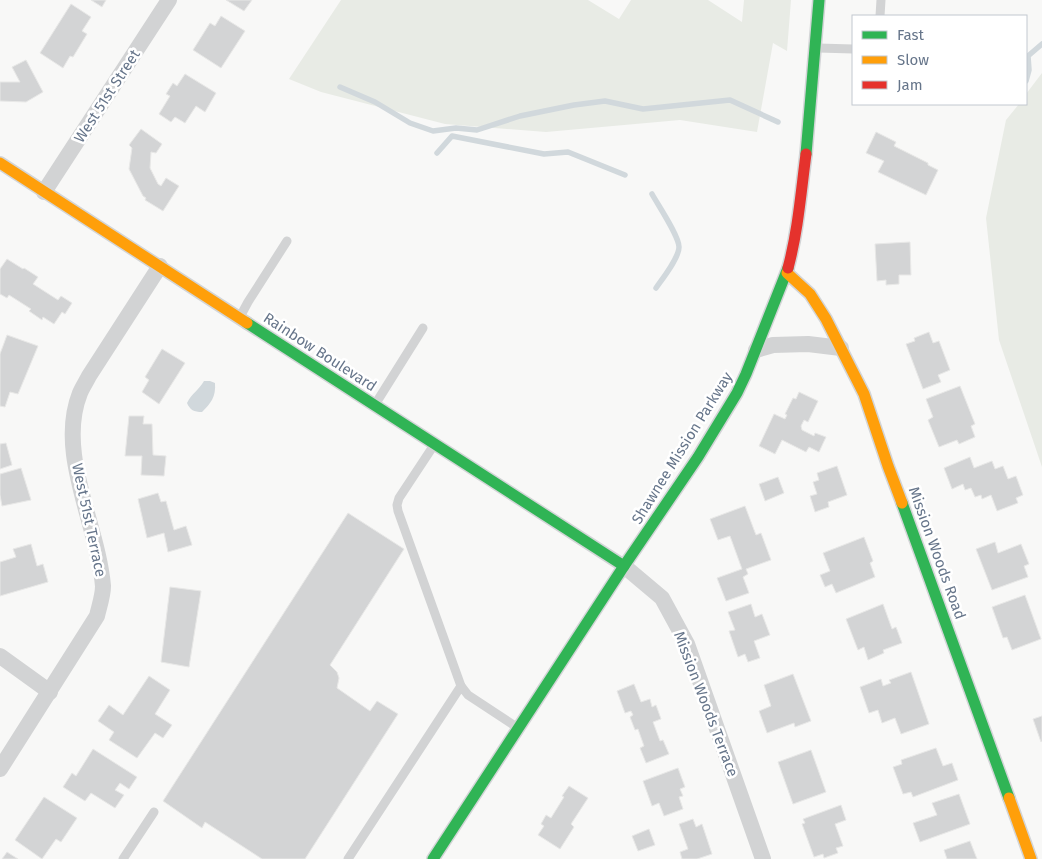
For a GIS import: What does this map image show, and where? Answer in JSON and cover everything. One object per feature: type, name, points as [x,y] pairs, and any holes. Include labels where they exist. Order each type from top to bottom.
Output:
[{"type":"main road","name":"Shawnee Mission Parkway","points":[[433,859],[624,566],[698,457],[737,393],[787,273],[801,196],[808,138],[819,0]]},
{"type":"main road","name":"Rainbow Boulevard","points":[[0,163],[624,566]]},
{"type":"main road","name":"Mission Woods Road","points":[[787,273],[810,294],[826,319],[864,394],[888,466],[911,524],[1031,859]]},
{"type":"street","name":"West 51st Street","points":[[44,192],[169,0]]},
{"type":"street","name":"West 51st Terrace","points":[[0,769],[97,616],[103,588],[97,551],[76,471],[73,428],[75,412],[80,393],[89,376],[160,266]]},
{"type":"street","points":[[756,350],[774,345],[808,344],[841,348]]},
{"type":"street","name":"Mission Woods Terrace","points":[[624,566],[662,598],[687,644],[763,859]]},
{"type":"street","points":[[0,656],[50,692]]},
{"type":"lane","points":[[880,15],[881,0]]},
{"type":"lane","points":[[815,48],[852,50]]},
{"type":"lane","points":[[240,318],[248,302],[287,241]]},
{"type":"lane","points":[[375,405],[423,328]]},
{"type":"lane","points":[[435,444],[400,498],[397,505],[398,511],[461,686],[468,695],[518,728]]},
{"type":"lane","points":[[348,859],[461,686]]},
{"type":"lane","points":[[123,859],[154,812]]},
{"type":"shaded area","points":[[341,0],[588,0],[619,19],[631,0],[708,0],[742,22],[744,0],[791,0],[787,51],[773,43],[757,132],[680,120],[546,132],[445,124],[321,92],[289,79]]},
{"type":"shaded area","points":[[1042,73],[1042,467],[999,340],[986,218],[1006,120],[1018,105],[1027,105],[1027,93]]},
{"type":"shaded area","points":[[204,381],[215,383],[214,396],[202,412],[195,411],[187,403]]},
{"type":"building","points":[[91,0],[106,0],[102,7]]},
{"type":"building","points":[[226,0],[252,0],[244,11]]},
{"type":"building","points":[[71,4],[91,17],[82,31],[87,34],[73,57],[70,56],[63,68],[40,53]]},
{"type":"building","points":[[221,16],[245,31],[221,68],[193,50],[210,23],[215,26]]},
{"type":"building","points":[[26,60],[43,92],[26,102],[0,101],[0,82],[20,82],[12,67]]},
{"type":"building","points":[[185,74],[216,93],[205,112],[196,106],[185,123],[175,117],[171,122],[159,114],[170,96],[166,94],[173,83],[177,86]]},
{"type":"building","points":[[141,129],[162,144],[156,153],[151,152],[150,168],[158,184],[161,186],[166,178],[179,186],[163,211],[145,200],[146,198],[143,196],[129,169],[132,148],[129,145]]},
{"type":"building","points":[[876,132],[896,142],[894,146],[938,170],[926,195],[878,172],[884,161],[866,153]]},
{"type":"building","points":[[910,242],[911,275],[899,275],[899,284],[886,285],[886,280],[877,281],[875,244]]},
{"type":"building","points":[[7,259],[38,277],[33,284],[58,300],[61,296],[72,303],[65,314],[62,312],[54,324],[43,317],[42,320],[29,311],[31,309],[9,295],[7,298],[0,294],[0,269]]},
{"type":"building","points":[[929,332],[933,343],[939,341],[950,370],[938,375],[941,382],[923,389],[906,344],[915,341],[914,338]]},
{"type":"building","points":[[7,335],[38,346],[18,394],[10,392],[5,407],[0,406],[0,354]]},
{"type":"building","points":[[162,349],[185,363],[159,404],[142,392],[149,380],[145,377]]},
{"type":"building","points":[[960,386],[975,424],[971,426],[975,437],[959,444],[957,440],[939,447],[928,420],[933,417],[926,399]]},
{"type":"building","points":[[799,392],[818,401],[808,422],[804,420],[801,426],[802,430],[814,436],[815,433],[826,437],[819,452],[809,447],[806,452],[782,440],[775,454],[759,446],[774,414],[785,419],[787,415],[785,414],[793,398],[796,399]]},
{"type":"building","points":[[129,416],[144,416],[143,424],[152,424],[153,455],[166,456],[164,476],[141,475],[142,456],[125,456]]},
{"type":"building","points":[[6,443],[12,465],[0,469],[0,444]]},
{"type":"building","points":[[970,457],[974,468],[992,461],[995,469],[1003,466],[1008,479],[1016,476],[1023,495],[1016,498],[1018,503],[997,511],[991,495],[982,499],[981,495],[975,497],[971,488],[965,490],[963,484],[952,489],[944,468]]},
{"type":"building","points":[[837,466],[847,495],[828,502],[829,507],[815,512],[810,496],[817,494],[813,482],[819,480],[817,473]]},
{"type":"building","points":[[21,468],[31,500],[2,506],[0,474]]},
{"type":"building","points":[[778,477],[784,493],[765,501],[759,484]]},
{"type":"building","points":[[158,493],[161,502],[166,501],[174,530],[186,526],[192,545],[168,552],[164,533],[147,538],[138,499]]},
{"type":"building","points":[[745,506],[756,535],[761,533],[771,560],[746,569],[748,574],[743,577],[749,593],[726,601],[717,578],[742,569],[730,536],[718,540],[710,519]]},
{"type":"building","points":[[348,513],[404,549],[330,665],[337,672],[339,678],[337,688],[370,711],[377,701],[398,714],[305,859],[262,859],[205,822],[202,828],[163,801]]},
{"type":"building","points":[[864,537],[873,561],[870,563],[875,577],[836,593],[832,584],[825,587],[820,575],[830,571],[823,553]]},
{"type":"building","points":[[995,542],[998,553],[1021,544],[1029,564],[1024,566],[1028,577],[992,590],[976,549]]},
{"type":"building","points":[[31,544],[37,566],[43,564],[48,582],[0,596],[0,562],[16,557],[13,549]]},
{"type":"building","points":[[170,587],[201,591],[189,667],[161,662]]},
{"type":"building","points":[[1025,595],[1041,639],[1012,650],[1007,637],[1003,638],[992,607]]},
{"type":"building","points":[[751,604],[755,617],[762,614],[770,635],[754,641],[760,658],[748,662],[745,654],[738,657],[729,631],[735,630],[728,612]]},
{"type":"building","points":[[883,604],[892,629],[896,627],[902,643],[883,650],[884,653],[868,660],[864,647],[858,650],[846,619]]},
{"type":"building","points":[[911,672],[929,724],[901,734],[895,718],[882,723],[878,710],[869,713],[860,687],[881,679],[883,686],[891,683],[889,680]]},
{"type":"building","points":[[793,674],[811,721],[795,727],[794,723],[767,733],[759,711],[771,706],[764,685]]},
{"type":"building","points":[[149,676],[170,690],[155,714],[172,725],[163,738],[155,733],[137,758],[109,740],[114,732],[98,721],[109,705],[123,715]]},
{"type":"building","points":[[634,684],[641,702],[650,699],[652,707],[656,705],[661,719],[653,722],[660,741],[663,740],[669,754],[646,763],[640,748],[644,746],[638,729],[635,730],[630,717],[633,715],[631,711],[625,713],[617,691]]},
{"type":"building","points":[[1042,716],[1042,741],[1041,742],[1033,719]]},
{"type":"building","points":[[936,748],[943,766],[952,763],[958,780],[913,797],[911,792],[903,794],[893,767],[902,764],[901,760]]},
{"type":"building","points":[[93,749],[137,777],[129,789],[120,783],[115,790],[124,795],[115,808],[91,793],[85,801],[63,787],[72,773],[76,776]]},
{"type":"building","points":[[811,750],[826,792],[793,804],[778,762]]},
{"type":"building","points":[[678,768],[685,787],[680,789],[683,796],[679,797],[683,809],[664,816],[659,803],[652,806],[643,781]]},
{"type":"building","points":[[569,786],[588,798],[571,824],[574,827],[560,849],[538,835],[544,826],[541,824],[546,815],[551,818]]},
{"type":"building","points":[[959,794],[970,824],[920,842],[913,823],[937,815],[932,803]]},
{"type":"building","points":[[44,797],[77,818],[61,842],[56,839],[42,859],[15,840]]},
{"type":"building","points":[[841,805],[846,820],[835,824],[843,846],[836,848],[838,853],[824,858],[823,854],[814,857],[802,824],[805,823],[803,819]]},
{"type":"building","points":[[693,819],[696,827],[702,824],[712,854],[697,859],[682,859],[680,852],[688,849],[679,824]]},
{"type":"building","points":[[649,829],[655,845],[638,851],[632,836]]},
{"type":"building","points":[[970,841],[977,859],[947,859],[944,850]]},
{"type":"building","points":[[7,852],[18,859],[2,859]]},
{"type":"waterway","points":[[1027,77],[1029,70],[1028,56],[1042,44]]},
{"type":"waterway","points":[[340,87],[375,102],[410,123],[433,131],[456,128],[477,130],[520,116],[605,101],[643,109],[730,100],[778,122]]},
{"type":"waterway","points":[[437,153],[452,136],[544,154],[568,152],[625,175]]},
{"type":"waterway","points":[[652,194],[672,228],[679,247],[674,262],[656,288]]},
{"type":"traffic: fast","points":[[806,154],[819,0]]},
{"type":"traffic: fast","points":[[433,859],[624,566],[698,457],[737,393],[788,268]]},
{"type":"traffic: fast","points":[[247,323],[624,566]]},
{"type":"traffic: fast","points":[[902,503],[1009,798]]},
{"type":"traffic: slow","points":[[0,163],[247,323]]},
{"type":"traffic: slow","points":[[787,273],[810,294],[826,319],[864,394],[902,503]]},
{"type":"traffic: slow","points":[[1009,798],[1031,859]]},
{"type":"traffic: jam","points":[[788,268],[797,226],[806,154]]}]
